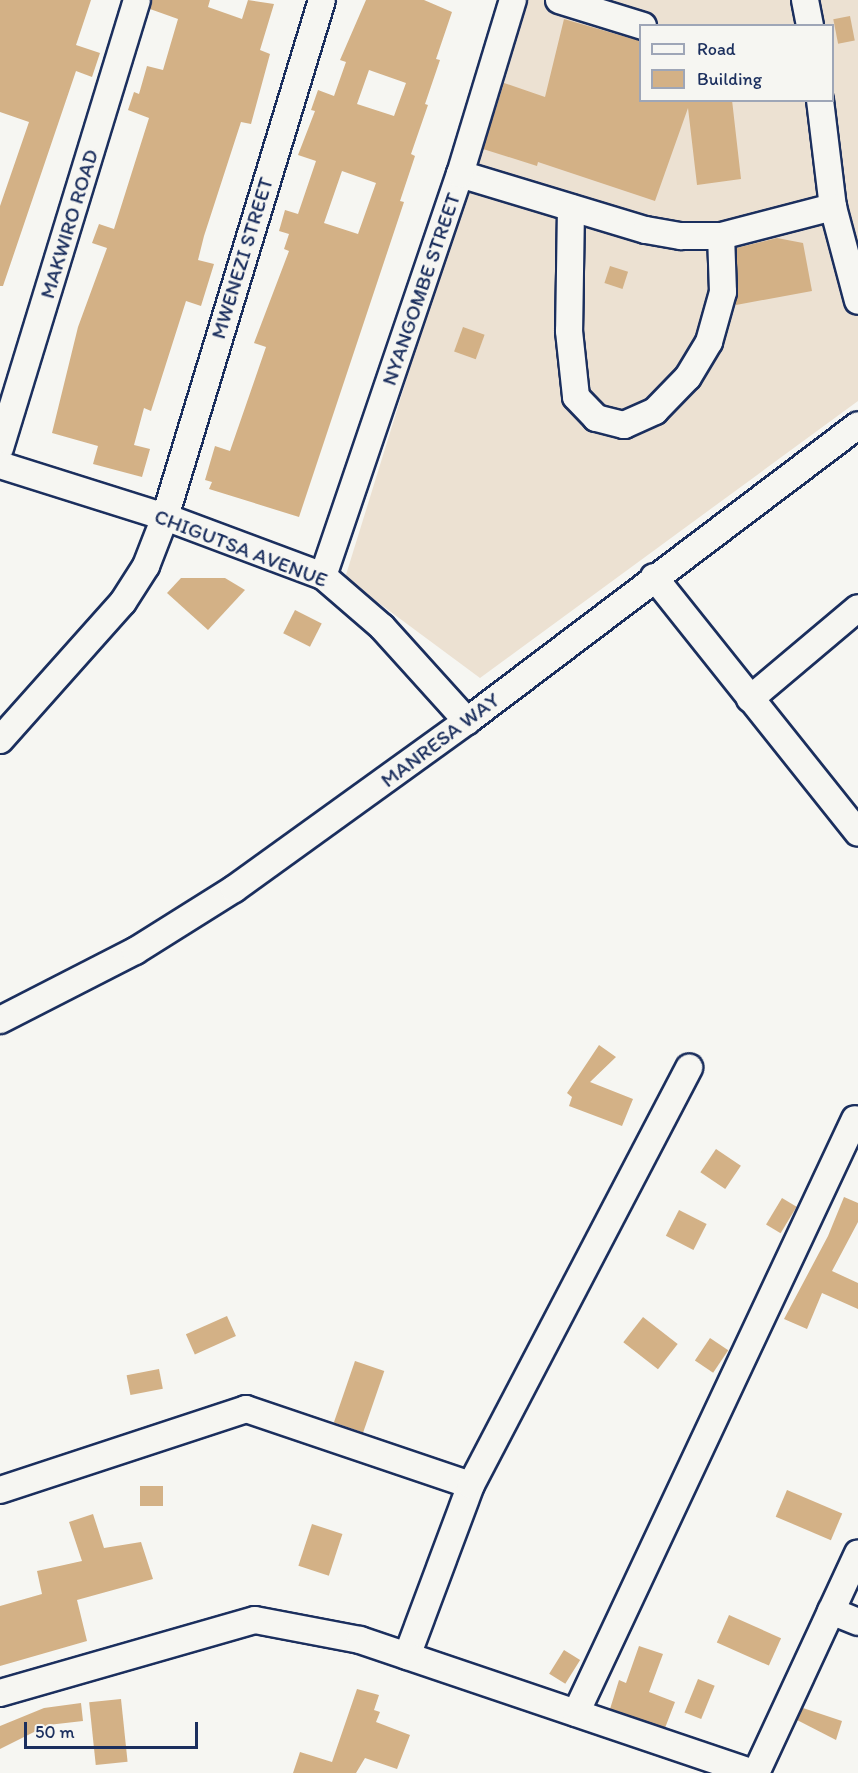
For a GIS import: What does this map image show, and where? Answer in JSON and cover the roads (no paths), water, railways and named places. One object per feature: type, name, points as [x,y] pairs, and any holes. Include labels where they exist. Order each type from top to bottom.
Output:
[{"type":"street","name":"MAKWIRO ROAD","points":[[0,448],[137,0]]},
{"type":"street","name":"MWENEZI STREET","points":[[0,740],[137,585],[165,517],[322,0]]},
{"type":"street","name":"NYANGOMBE STREET","points":[[322,576],[460,174],[513,0]]},
{"type":"street","points":[[559,0],[639,25]]},
{"type":"street","points":[[805,0],[810,24]]},
{"type":"street","points":[[820,102],[833,207],[858,301]]},
{"type":"street","points":[[460,174],[646,230],[720,236],[833,207]]},
{"type":"street","points":[[571,208],[568,331],[576,397],[596,418],[624,425],[655,411],[688,376],[709,342],[723,292],[720,236]]},
{"type":"street","name":"MANRESA WAY","points":[[0,1020],[56,994],[177,927],[467,721],[654,577],[858,425]]},
{"type":"street","name":"CHIGUTSA AVENUE","points":[[0,465],[165,517],[322,576],[368,613],[467,721]]},
{"type":"street","points":[[654,577],[858,833]]},
{"type":"street","points":[[750,699],[858,608]]},
{"type":"street","points":[[407,1656],[471,1485],[689,1068]]},
{"type":"street","points":[[576,1713],[855,1119]]},
{"type":"street","points":[[0,1490],[246,1409],[471,1485]]},
{"type":"street","points":[[0,1693],[255,1620],[360,1640],[754,1773],[858,1552]]},
{"type":"street","points":[[831,1611],[858,1622]]}]
